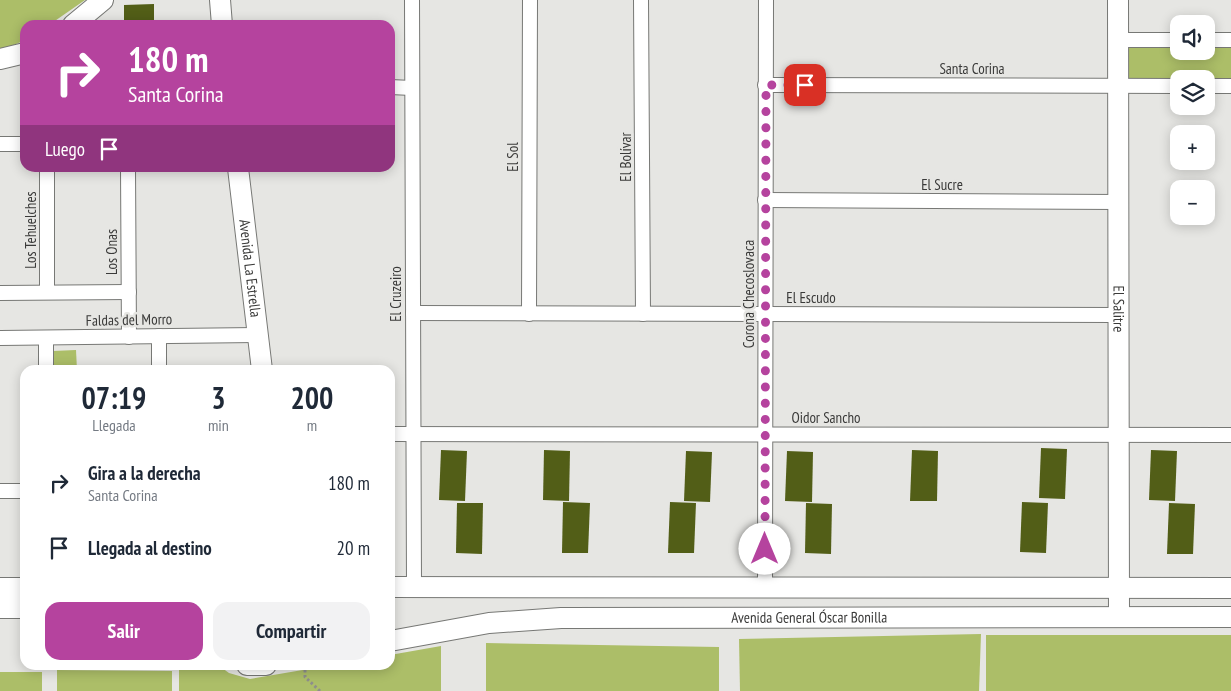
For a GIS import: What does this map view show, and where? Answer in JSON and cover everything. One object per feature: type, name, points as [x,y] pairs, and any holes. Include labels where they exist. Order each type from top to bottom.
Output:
[{"type":"main road","points":[[79,20],[103,0]]},
{"type":"main road","points":[[220,0],[222,20]]},
{"type":"main road","name":"El Salitre","points":[[1118,0],[1119,617]]},
{"type":"main road","points":[[0,59],[20,54]]},
{"type":"main road","name":"Avenida La Estrella","points":[[238,172],[261,365]]},
{"type":"main road","name":"Avenida General Óscar Bonilla","points":[[395,587],[1231,588]]},
{"type":"main road","points":[[0,588],[20,588]]},
{"type":"main road","points":[[0,608],[20,608]]},
{"type":"main road","name":"Avenida General Óscar Bonilla","points":[[395,640],[489,623],[544,618],[1231,617]]},
{"type":"street","name":"El Cruzeiro","points":[[412,0],[414,587]]},
{"type":"street","name":"El Sol","points":[[529,314],[530,0]]},
{"type":"street","name":"El Bolívar","points":[[641,0],[643,314]]},
{"type":"street","name":"Corona Checoslovaca","points":[[765,588],[766,0]]},
{"type":"street","points":[[1118,40],[1170,40]]},
{"type":"street","points":[[1215,40],[1231,40]]},
{"type":"street","name":"Santa Corina","points":[[766,85],[1170,86]]},
{"type":"street","points":[[1215,86],[1231,86]]},
{"type":"street","points":[[395,87],[412,88]]},
{"type":"street","points":[[0,144],[20,144]]},
{"type":"street","name":"Los Tehuelches","points":[[47,172],[47,292]]},
{"type":"street","name":"Los Onas","points":[[128,172],[129,337]]},
{"type":"street","name":"El Sucre","points":[[765,200],[1119,202]]},
{"type":"street","name":"Faldas del Morro","points":[[0,293],[129,292]]},
{"type":"street","name":"El Escudo","points":[[413,313],[1119,315]]},
{"type":"street","name":"Faldas del Morro","points":[[0,338],[258,335]]},
{"type":"street","points":[[159,336],[159,365]]},
{"type":"street","points":[[46,338],[46,365]]},
{"type":"street","name":"Oidor Sancho","points":[[395,434],[1231,435]]},
{"type":"street","points":[[0,491],[20,491]]},
{"type":"path","points":[[305,670],[306,677],[320,691]]},
{"type":"green space","points":[[0,0],[85,0],[56,20],[20,20],[20,42],[5,49],[0,49]]},
{"type":"green space","points":[[1124,47],[1170,47],[1170,60],[1215,60],[1215,47],[1231,47],[1231,79],[1215,79],[1215,70],[1170,70],[1170,78],[1124,78]]},
{"type":"green space","points":[[76,350],[77,365],[53,365],[53,351]]},
{"type":"green space","points":[[981,634],[979,691],[740,691],[739,639]]},
{"type":"green space","points":[[986,635],[1231,635],[1231,691],[986,691]]},
{"type":"green space","points":[[486,643],[719,647],[719,691],[486,691]]},
{"type":"green space","points":[[441,646],[441,691],[179,691],[179,670],[225,670],[250,679],[303,670],[395,670],[395,654]]},
{"type":"green space","points":[[57,670],[172,671],[172,691],[57,691]]},
{"type":"green space","points":[[0,672],[42,672],[42,691],[0,691]]},
{"type":"building","points":[[154,4],[154,20],[124,20],[124,5]]},
{"type":"building","points":[[1041,448],[1067,449],[1065,499],[1039,498]]},
{"type":"building","points":[[441,450],[467,451],[465,501],[439,500]]},
{"type":"building","points":[[544,450],[570,451],[569,501],[543,500]]},
{"type":"building","points":[[912,450],[938,451],[937,501],[910,501]]},
{"type":"building","points":[[1151,450],[1177,451],[1175,501],[1149,500]]},
{"type":"building","points":[[686,451],[712,452],[710,502],[684,501]]},
{"type":"building","points":[[787,451],[813,452],[812,502],[785,501]]},
{"type":"building","points":[[563,502],[590,503],[588,553],[562,553]]},
{"type":"building","points":[[670,502],[696,503],[694,553],[668,553]]},
{"type":"building","points":[[1022,502],[1048,503],[1046,553],[1020,552]]},
{"type":"building","points":[[457,503],[483,503],[482,554],[456,553]]},
{"type":"building","points":[[806,503],[832,504],[831,554],[805,553]]},
{"type":"building","points":[[1169,503],[1195,504],[1193,554],[1167,554]]},
{"type":"route","points":[[765,549],[766,85],[805,85]]}]
